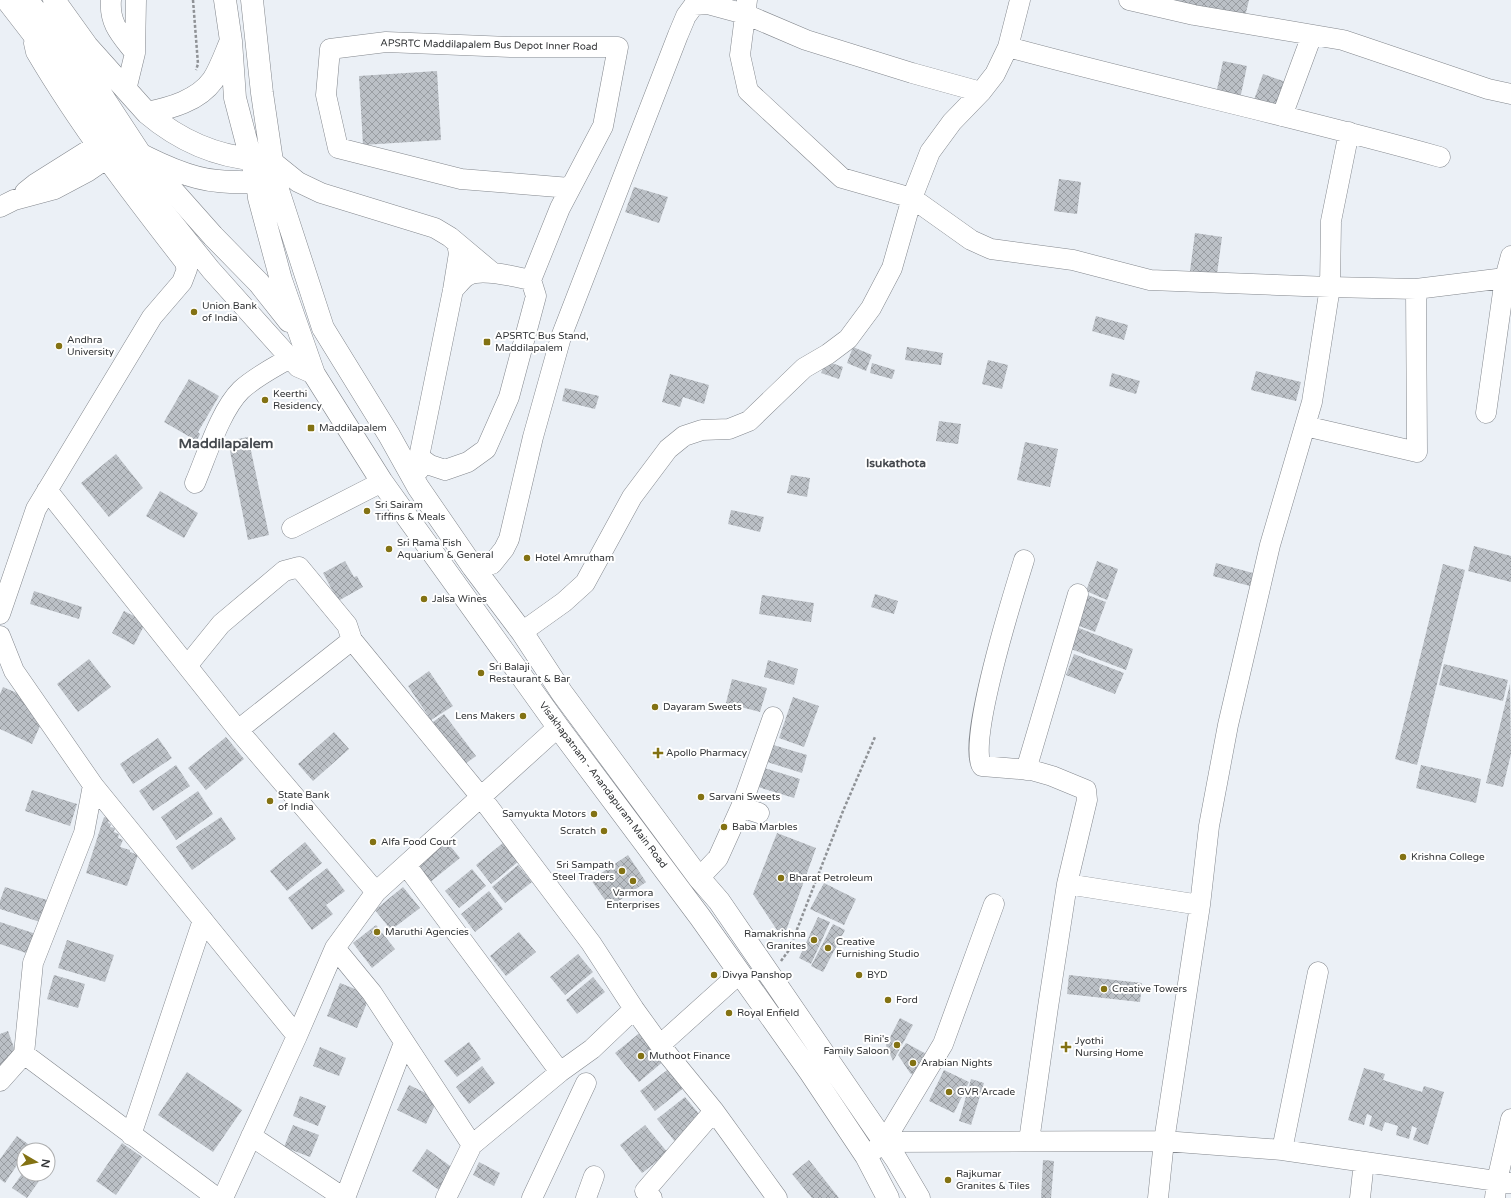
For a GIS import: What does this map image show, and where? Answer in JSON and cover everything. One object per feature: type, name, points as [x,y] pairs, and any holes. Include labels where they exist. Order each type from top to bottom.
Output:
[{"type":"main road","points":[[7,0],[116,141],[141,156],[197,178],[218,181],[276,177]]},
{"type":"main road","points":[[27,0],[99,91],[126,130],[141,156],[212,236],[259,283],[298,331]]},
{"type":"main road","points":[[54,0],[87,46],[147,113],[174,134],[213,151],[251,160],[276,177]]},
{"type":"main road","points":[[225,0],[231,41],[235,98],[251,160]]},
{"type":"main road","points":[[252,0],[262,93],[276,177]]},
{"type":"main road","points":[[147,113],[182,103],[199,94],[212,80],[231,41]]},
{"type":"main road","name":"Visakhapatnam - Anandapuram Main Road","points":[[276,177],[259,198],[282,280],[298,331],[314,374],[382,482],[558,727],[700,916],[810,1072],[866,1156],[888,1198]]},
{"type":"main road","name":"Visakhapatnam - Anandapuram Main Road","points":[[276,177],[323,328],[389,434],[418,487],[473,567],[522,632],[562,693],[699,878],[719,901],[896,1159],[919,1198]]},
{"type":"street","points":[[111,0],[110,11],[113,23],[118,32],[135,53]]},
{"type":"street","points":[[126,90],[135,53],[136,0]]},
{"type":"street","points":[[522,632],[564,602],[585,583],[632,497],[668,449],[684,436],[702,430],[729,429],[749,421],[804,368],[828,354],[848,339],[872,308],[892,268],[912,198],[930,152],[952,122],[995,74],[1008,47],[1020,0]]},
{"type":"street","points":[[1129,0],[1194,15],[1343,40],[1488,89],[1511,94]]},
{"type":"street","points":[[473,567],[492,564],[504,549],[508,540],[533,437],[561,337],[686,16],[694,5],[708,4],[746,7],[806,40],[912,73],[980,92]]},
{"type":"street","points":[[746,7],[740,55],[748,91],[842,178],[912,198],[971,240],[991,249],[1074,260],[1150,280],[1416,289],[1508,278]]},
{"type":"street","points":[[0,614],[36,509],[152,317],[182,282],[187,270],[184,261],[66,100],[36,52],[31,32]]},
{"type":"street","points":[[1282,116],[1312,35]]},
{"type":"street","name":"APSRTC Maddilapalem Bus Depot Inner Road","points":[[531,280],[560,208],[603,126],[618,47],[511,47],[386,42],[330,48],[326,95],[338,148],[461,179],[570,188]]},
{"type":"street","points":[[1008,47],[1116,76],[1349,132],[1440,157]]},
{"type":"street","points":[[1158,1198],[1164,1141],[1200,905],[1209,826],[1228,725],[1270,546],[1312,402],[1330,287],[1331,221],[1349,132]]},
{"type":"street","points":[[106,153],[126,164],[226,289],[298,367],[314,374]]},
{"type":"street","points":[[7,203],[55,189],[87,172],[106,153],[141,156]]},
{"type":"street","points":[[276,177],[321,193],[435,228],[450,236],[457,244],[493,273]]},
{"type":"street","points":[[418,487],[419,457],[453,290],[459,252],[457,244]]},
{"type":"street","points":[[1486,413],[1511,256]]},
{"type":"street","points":[[419,457],[430,465],[445,470],[468,462],[486,448],[509,396],[536,296],[531,280],[493,273],[479,273],[468,276],[453,290]]},
{"type":"street","points":[[1305,426],[1417,452],[1416,289]]},
{"type":"street","points":[[195,483],[223,415],[240,391],[256,378],[290,358]]},
{"type":"street","points":[[292,528],[382,482]]},
{"type":"street","points":[[47,490],[238,730],[376,892]]},
{"type":"street","points":[[1024,560],[996,656],[988,690],[978,740],[979,763],[982,766],[1026,770],[1052,776],[1086,790],[1087,800],[1067,884],[1029,1141]]},
{"type":"street","points":[[187,666],[221,624],[284,571],[299,568],[347,625],[352,640],[481,797],[591,943],[634,1009],[660,1045],[714,1111],[777,1198]]},
{"type":"street","points":[[1026,770],[1078,594]]},
{"type":"street","points":[[0,636],[14,671],[93,785],[297,1036]]},
{"type":"street","points":[[238,730],[352,640]]},
{"type":"street","points":[[699,878],[718,858],[741,807],[772,717]]},
{"type":"street","points":[[223,1198],[297,1036],[335,948],[376,892],[558,727]]},
{"type":"street","points":[[0,1081],[24,1054],[33,963],[84,833],[93,785]]},
{"type":"street","points":[[741,807],[760,813]]},
{"type":"street","points":[[406,864],[560,1072]]},
{"type":"street","points":[[1067,884],[1200,905]]},
{"type":"street","points":[[866,1156],[884,1142],[943,1044],[994,904]]},
{"type":"street","points":[[132,1135],[202,920]]},
{"type":"street","points":[[335,948],[372,993],[472,1145]]},
{"type":"street","points":[[1282,1150],[1318,972]]},
{"type":"street","points":[[660,1045],[740,973]]},
{"type":"street","points":[[446,1198],[472,1145],[560,1072],[592,1049],[634,1009]]},
{"type":"street","points":[[252,1136],[345,1198],[404,1043]]},
{"type":"street","points":[[24,1054],[217,1198]]},
{"type":"street","points":[[532,1198],[586,1083]]},
{"type":"street","points":[[645,1196],[714,1111]]},
{"type":"street","points":[[884,1142],[1164,1141],[1282,1150],[1364,1162],[1501,1187],[1511,1120]]},
{"type":"street","points":[[1360,1198],[1364,1162]]},
{"type":"street","points":[[586,1198],[594,1176]]},
{"type":"path","points":[[771,976],[789,950],[843,811],[875,737]]},
{"type":"building","points":[[1171,0],[1249,0],[1245,17]]},
{"type":"building","points":[[1223,61],[1247,66],[1240,99],[1216,94]]},
{"type":"building","points":[[437,71],[441,140],[363,145],[359,76]]},
{"type":"building","points":[[1263,74],[1289,83],[1279,112],[1253,103]]},
{"type":"building","points":[[1059,179],[1081,182],[1077,214],[1054,211]]},
{"type":"building","points":[[634,187],[668,197],[659,223],[625,212]]},
{"type":"building","points":[[1195,233],[1222,237],[1217,274],[1190,271]]},
{"type":"building","points":[[1096,316],[1128,325],[1124,340],[1092,331]]},
{"type":"building","points":[[853,347],[872,355],[866,371],[847,363]]},
{"type":"building","points":[[907,347],[943,353],[941,365],[905,360]]},
{"type":"building","points":[[988,360],[1008,365],[1002,389],[982,384]]},
{"type":"building","points":[[826,361],[843,367],[839,379],[821,373]]},
{"type":"building","points":[[872,363],[895,370],[892,379],[870,373]]},
{"type":"building","points":[[1256,371],[1301,382],[1296,401],[1251,390]]},
{"type":"building","points":[[1112,373],[1140,381],[1136,394],[1109,386]]},
{"type":"building","points":[[670,374],[709,385],[704,404],[683,397],[680,407],[662,402]]},
{"type":"building","points":[[189,379],[219,396],[198,432],[200,434],[197,441],[164,422]]},
{"type":"building","points":[[565,388],[599,396],[595,409],[562,401]]},
{"type":"building","points":[[939,421],[961,424],[958,444],[936,441]]},
{"type":"building","points":[[248,437],[269,535],[248,540],[228,441]]},
{"type":"building","points":[[1025,442],[1058,449],[1050,487],[1017,480]]},
{"type":"building","points":[[116,454],[143,488],[109,517],[81,483]]},
{"type":"building","points":[[791,475],[810,478],[807,497],[787,493]]},
{"type":"building","points":[[160,491],[198,513],[184,538],[146,516]]},
{"type":"building","points":[[731,510],[764,517],[760,532],[728,524]]},
{"type":"building","points":[[1474,546],[1511,556],[1511,582],[1468,571]]},
{"type":"building","points":[[345,561],[354,577],[357,576],[363,587],[338,601],[323,573]]},
{"type":"building","points":[[1097,561],[1118,569],[1107,600],[1086,591]]},
{"type":"building","points":[[1216,563],[1253,573],[1250,586],[1213,576]]},
{"type":"building","points":[[1443,564],[1465,570],[1417,765],[1395,759]]},
{"type":"building","points":[[34,591],[82,607],[79,619],[30,604]]},
{"type":"building","points":[[875,594],[898,601],[894,614],[871,607]]},
{"type":"building","points":[[1085,594],[1106,602],[1095,632],[1074,624]]},
{"type":"building","points":[[762,595],[814,603],[811,622],[759,614]]},
{"type":"building","points":[[124,611],[146,622],[134,645],[112,633]]},
{"type":"building","points":[[1079,628],[1133,649],[1126,670],[1071,649]]},
{"type":"building","points":[[1074,654],[1124,673],[1115,694],[1066,675]]},
{"type":"building","points":[[89,659],[111,687],[78,712],[57,684]]},
{"type":"building","points":[[768,660],[798,669],[794,685],[764,677]]},
{"type":"building","points":[[1444,664],[1508,680],[1503,701],[1439,685]]},
{"type":"building","points":[[429,671],[453,706],[431,720],[408,686]]},
{"type":"building","points":[[732,679],[767,688],[760,712],[726,703]]},
{"type":"building","points":[[1510,684],[1511,754],[1503,787],[1486,783]]},
{"type":"building","points":[[3,687],[19,694],[43,719],[32,744],[0,729],[0,694]]},
{"type":"building","points":[[793,697],[819,706],[804,747],[779,738]]},
{"type":"building","points":[[444,714],[476,756],[465,764],[433,722]]},
{"type":"building","points":[[334,732],[349,749],[313,781],[298,764]]},
{"type":"building","points":[[226,737],[244,759],[206,790],[188,768]]},
{"type":"building","points":[[158,738],[172,758],[133,784],[120,764]]},
{"type":"building","points":[[770,744],[807,755],[802,773],[764,761]]},
{"type":"building","points":[[176,765],[190,786],[153,811],[139,791]]},
{"type":"building","points":[[1421,765],[1481,779],[1476,803],[1416,788]]},
{"type":"building","points":[[761,767],[800,779],[794,798],[755,786]]},
{"type":"building","points":[[32,790],[77,804],[70,826],[25,811]]},
{"type":"building","points":[[198,791],[213,814],[176,840],[161,817]]},
{"type":"building","points":[[104,817],[110,819],[108,823],[111,824],[110,827],[115,828],[114,832],[119,834],[118,838],[123,840],[120,847],[130,850],[130,852],[138,855],[127,886],[86,873]]},
{"type":"building","points":[[221,817],[236,839],[192,870],[176,847]]},
{"type":"building","points":[[777,833],[816,848],[783,939],[753,894]]},
{"type":"building","points":[[446,841],[460,858],[429,883],[420,872],[420,862]]},
{"type":"building","points":[[305,842],[322,863],[287,891],[270,871]]},
{"type":"building","points":[[504,842],[519,861],[491,884],[476,865]]},
{"type":"building","points":[[628,855],[646,882],[610,907],[591,880]]},
{"type":"building","points":[[518,865],[532,882],[505,903],[492,887]]},
{"type":"building","points":[[327,868],[345,891],[326,905],[333,914],[312,930],[288,898]]},
{"type":"building","points":[[472,869],[486,886],[459,908],[445,891]]},
{"type":"building","points":[[824,883],[856,899],[844,925],[810,909]]},
{"type":"building","points":[[5,887],[47,900],[40,922],[0,909],[0,901]]},
{"type":"building","points":[[403,887],[420,908],[391,930],[375,910]]},
{"type":"building","points":[[489,891],[503,909],[475,932],[461,914]]},
{"type":"building","name":"Ramakrishna Granites","points":[[818,917],[830,922],[811,964],[799,958]]},
{"type":"building","points":[[0,922],[36,934],[29,954],[0,944]]},
{"type":"building","name":"Creative Furnishing Studio","points":[[833,924],[845,930],[823,972],[811,966]]},
{"type":"building","points":[[376,925],[395,949],[372,968],[353,943]]},
{"type":"building","points":[[519,932],[536,952],[506,976],[490,956]]},
{"type":"building","points":[[67,940],[114,955],[105,982],[58,968]]},
{"type":"building","points":[[578,954],[593,972],[565,995],[550,977]]},
{"type":"building","points":[[54,975],[85,984],[78,1008],[47,999]]},
{"type":"building","name":"Creative Towers","points":[[1069,975],[1142,983],[1140,1002],[1067,994]]},
{"type":"building","points":[[593,977],[605,992],[577,1014],[566,1000]]},
{"type":"building","points":[[340,983],[370,995],[357,1028],[327,1016]]},
{"type":"building","points":[[900,1018],[913,1025],[893,1061],[886,1045]]},
{"type":"building","points":[[8,1031],[18,1059],[0,1065],[0,1034]]},
{"type":"building","points":[[642,1031],[665,1060],[639,1082],[615,1053]]},
{"type":"building","points":[[469,1042],[481,1059],[457,1077],[444,1061]]},
{"type":"building","points":[[906,1043],[930,1056],[918,1078],[910,1073],[898,1055]]},
{"type":"building","points":[[320,1047],[346,1058],[339,1076],[313,1066]]},
{"type":"building","points":[[482,1066],[495,1083],[469,1104],[456,1087]]},
{"type":"building","points":[[671,1067],[686,1086],[655,1111],[640,1091]]},
{"type":"building","points":[[1364,1068],[1385,1074],[1383,1080],[1422,1092],[1424,1086],[1444,1092],[1428,1145],[1413,1140],[1417,1128],[1412,1126],[1409,1139],[1396,1135],[1398,1126],[1385,1122],[1382,1131],[1369,1126],[1372,1116],[1367,1114],[1364,1125],[1348,1120]]},
{"type":"building","name":"GVR Arcade","points":[[944,1070],[969,1082],[954,1113],[929,1101]]},
{"type":"building","points":[[187,1072],[242,1110],[213,1152],[158,1115]]},
{"type":"building","points":[[971,1079],[984,1083],[971,1125],[959,1121]]},
{"type":"building","points":[[409,1085],[438,1099],[426,1124],[397,1110]]},
{"type":"building","points":[[300,1096],[326,1106],[318,1126],[293,1116]]},
{"type":"building","points":[[685,1097],[704,1120],[676,1143],[657,1119]]},
{"type":"building","points":[[293,1125],[319,1135],[310,1157],[284,1147]]},
{"type":"building","points":[[645,1125],[668,1153],[642,1173],[620,1145]]},
{"type":"building","points":[[17,1136],[25,1142],[16,1142],[16,1166],[5,1183],[0,1179],[0,1159]]},
{"type":"building","points":[[122,1143],[142,1157],[116,1195],[96,1181]]},
{"type":"building","points":[[427,1149],[457,1171],[442,1192],[412,1171]]},
{"type":"building","points":[[809,1160],[839,1198],[812,1198],[792,1174]]},
{"type":"building","points":[[1043,1160],[1054,1161],[1051,1198],[1041,1198]]},
{"type":"building","points":[[479,1162],[500,1173],[494,1186],[473,1175]]},
{"type":"building","points":[[16,1182],[38,1182],[27,1198],[12,1188]]},
{"type":"place","name":"Union Bank of India","points":[[194,312]]},
{"type":"place","name":"APSRTC Bus Stand, Maddilapalem","points":[[487,342]]},
{"type":"place","name":"Andhra University","points":[[59,346]]},
{"type":"place","name":"Keerthi Residency","points":[[265,400]]},
{"type":"place","name":"Maddilapalem","points":[[311,428]]},
{"type":"place","name":"Sri Sairam Tiffins & Meals","points":[[367,511]]},
{"type":"place","name":"Sri Rama Fish Aquarium & General","points":[[389,549]]},
{"type":"place","name":"Hotel Amrutham","points":[[527,558]]},
{"type":"place","name":"Jalsa Wines","points":[[424,599]]},
{"type":"place","name":"Sri Balaji Restaurant & Bar","points":[[481,673]]},
{"type":"place","name":"Dayaram Sweets","points":[[655,707]]},
{"type":"place","name":"Lens Makers","points":[[523,716]]},
{"type":"place","name":"Apollo Pharmacy","points":[[658,753]]},
{"type":"place","name":"Sarvani Sweets","points":[[701,797]]},
{"type":"place","name":"State Bank of India","points":[[270,801]]},
{"type":"place","name":"Samyukta Motors","points":[[594,814]]},
{"type":"place","name":"Baba Marbles","points":[[724,827]]},
{"type":"place","name":"Scratch","points":[[604,831]]},
{"type":"place","name":"Alfa Food Court","points":[[373,842]]},
{"type":"place","name":"Krishna College","points":[[1403,857]]},
{"type":"place","name":"Sri Sampath Steel Traders","points":[[622,871]]},
{"type":"place","name":"Bharat Petroleum","points":[[781,878]]},
{"type":"place","name":"Varmora Enterprises","points":[[633,881]]},
{"type":"place","name":"Maruthi Agencies","points":[[377,932]]},
{"type":"place","name":"Ramakrishna Granites","points":[[814,940]]},
{"type":"place","name":"Creative Furnishing Studio","points":[[828,948]]},
{"type":"place","name":"Divya Panshop","points":[[714,975]]},
{"type":"place","name":"BYD","points":[[859,975]]},
{"type":"place","name":"Creative Towers","points":[[1104,989]]},
{"type":"place","name":"Ford","points":[[888,1000]]},
{"type":"place","name":"Royal Enfield","points":[[729,1013]]},
{"type":"place","name":"Rini's Family Saloon","points":[[897,1045]]},
{"type":"place","name":"Jyothi Nursing Home","points":[[1066,1047]]},
{"type":"place","name":"Muthoot Finance","points":[[641,1056]]},
{"type":"place","name":"Arabian Nights","points":[[913,1063]]},
{"type":"place","name":"GVR Arcade","points":[[949,1092]]},
{"type":"place","name":"Rajkumar Granites & Tiles","points":[[948,1180]]},
{"type":"district","name":"Maddilapalem","points":[[226,443]]},
{"type":"district","name":"Isukathota","points":[[896,463]]}]
